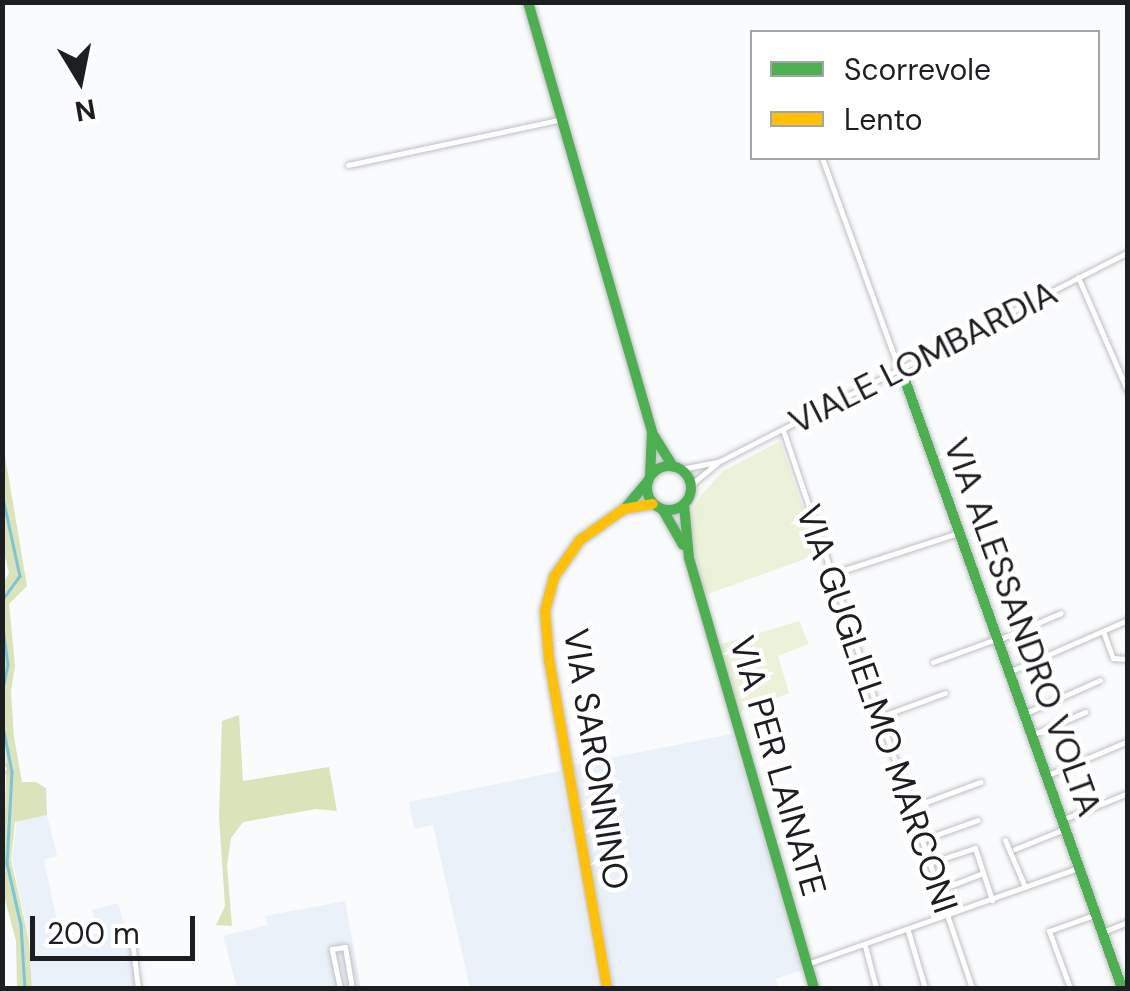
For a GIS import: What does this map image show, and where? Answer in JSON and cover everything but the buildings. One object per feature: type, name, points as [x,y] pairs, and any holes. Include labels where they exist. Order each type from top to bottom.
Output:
[{"type":"main road","points":[[526,2],[652,432],[690,480],[687,500],[658,507],[647,494],[652,432]]},
{"type":"main road","name":"VIA ALESSANDRO VOLTA","points":[[900,369],[1122,988]]},
{"type":"main road","points":[[649,478],[660,468],[677,468]]},
{"type":"main road","name":"VIA SARONNINO","points":[[607,988],[544,626],[547,596],[564,559],[596,526],[624,509],[649,478]]},
{"type":"main road","name":"VIA PER LAINATE","points":[[687,500],[689,558],[814,988]]},
{"type":"main road","name":"VIA SARONNINO","points":[[624,509],[658,507]]},
{"type":"main road","name":"VIA PER LAINATE","points":[[658,507],[689,558]]},
{"type":"street","points":[[348,165],[562,118]]},
{"type":"street","points":[[823,160],[900,369]]},
{"type":"street","name":"VIALE LOMBARDIA","points":[[687,500],[694,482],[718,462],[1128,252]]},
{"type":"street","points":[[1078,277],[1128,392]]},
{"type":"street","name":"VIA GUGLIELMO MARCONI","points":[[782,430],[972,988]]},
{"type":"street","name":"VIALE LOMBARDIA","points":[[677,468],[718,462]]},
{"type":"street","points":[[832,574],[961,532]]},
{"type":"street","points":[[933,662],[1062,613]]},
{"type":"street","points":[[1011,671],[1128,620]]},
{"type":"street","points":[[1103,631],[1113,658],[1128,659]]},
{"type":"street","points":[[1026,712],[1100,680]]},
{"type":"street","points":[[882,716],[945,693]]},
{"type":"street","points":[[1034,734],[1085,712]]},
{"type":"street","points":[[1048,775],[1128,741]]},
{"type":"street","points":[[912,807],[980,782]]},
{"type":"street","points":[[1015,849],[1128,793]]},
{"type":"street","points":[[922,840],[978,820]]},
{"type":"street","points":[[1005,840],[1025,887]]},
{"type":"street","points":[[930,863],[975,848],[992,900]]},
{"type":"street","points":[[807,964],[1080,867]]},
{"type":"street","points":[[939,890],[983,873]]},
{"type":"street","points":[[1070,988],[1049,931],[1097,914]]},
{"type":"street","points":[[1103,932],[1128,922]]},
{"type":"street","points":[[908,931],[923,988]]},
{"type":"street","points":[[132,940],[138,988]]},
{"type":"street","points":[[340,988],[332,949],[345,946],[352,988]]},
{"type":"street","points":[[865,946],[876,988]]},
{"type":"shaded area","points":[[732,734],[804,969],[776,979],[778,988],[614,988],[574,765]]},
{"type":"shaded area","points":[[560,771],[598,988],[470,988],[433,825],[414,829],[409,802]]},
{"type":"shaded area","points":[[47,815],[57,856],[44,860],[61,940],[98,933],[92,910],[118,903],[144,988],[32,988],[30,941],[12,860],[17,821]]},
{"type":"shaded area","points":[[345,901],[361,988],[237,988],[223,936],[268,925],[265,916]]},
{"type":"green space","points":[[2,438],[27,586],[9,604],[15,665],[11,692],[14,737],[22,782],[36,782],[46,788],[47,815],[15,822],[11,860],[29,941],[32,988],[17,988],[16,941],[3,892],[6,774],[2,585],[9,573],[2,545]]},
{"type":"green space","points":[[780,441],[819,554],[705,595],[687,520],[701,495],[723,471]]},
{"type":"green space","points":[[799,621],[809,644],[778,656],[789,693],[738,713],[718,645]]},
{"type":"green space","points":[[239,715],[243,781],[329,767],[337,811],[316,809],[243,822],[231,838],[227,865],[232,926],[216,925],[225,906],[219,817],[222,721]]},
{"type":"waterway","points":[[2,493],[20,576],[2,601]]},
{"type":"waterway","points":[[2,620],[8,665],[2,694]]},
{"type":"waterway","points":[[2,721],[12,772],[7,863],[21,925],[25,988]]},
{"type":"traffic: fast","points":[[528,2],[652,432],[650,476]]},
{"type":"traffic: fast","points":[[901,369],[1122,988]]},
{"type":"traffic: fast","points":[[654,436],[673,466]]},
{"type":"traffic: fast","points":[[669,466],[685,472],[691,488],[685,504],[669,510],[653,504],[647,488],[653,472],[669,466]]},
{"type":"traffic: fast","points":[[627,506],[647,482]]},
{"type":"traffic: fast","points":[[684,505],[689,558],[814,988]]},
{"type":"traffic: fast","points":[[663,510],[683,545]]},
{"type":"traffic: slow","points":[[607,988],[549,659],[545,611],[554,577],[580,540],[624,509],[653,504]]}]
